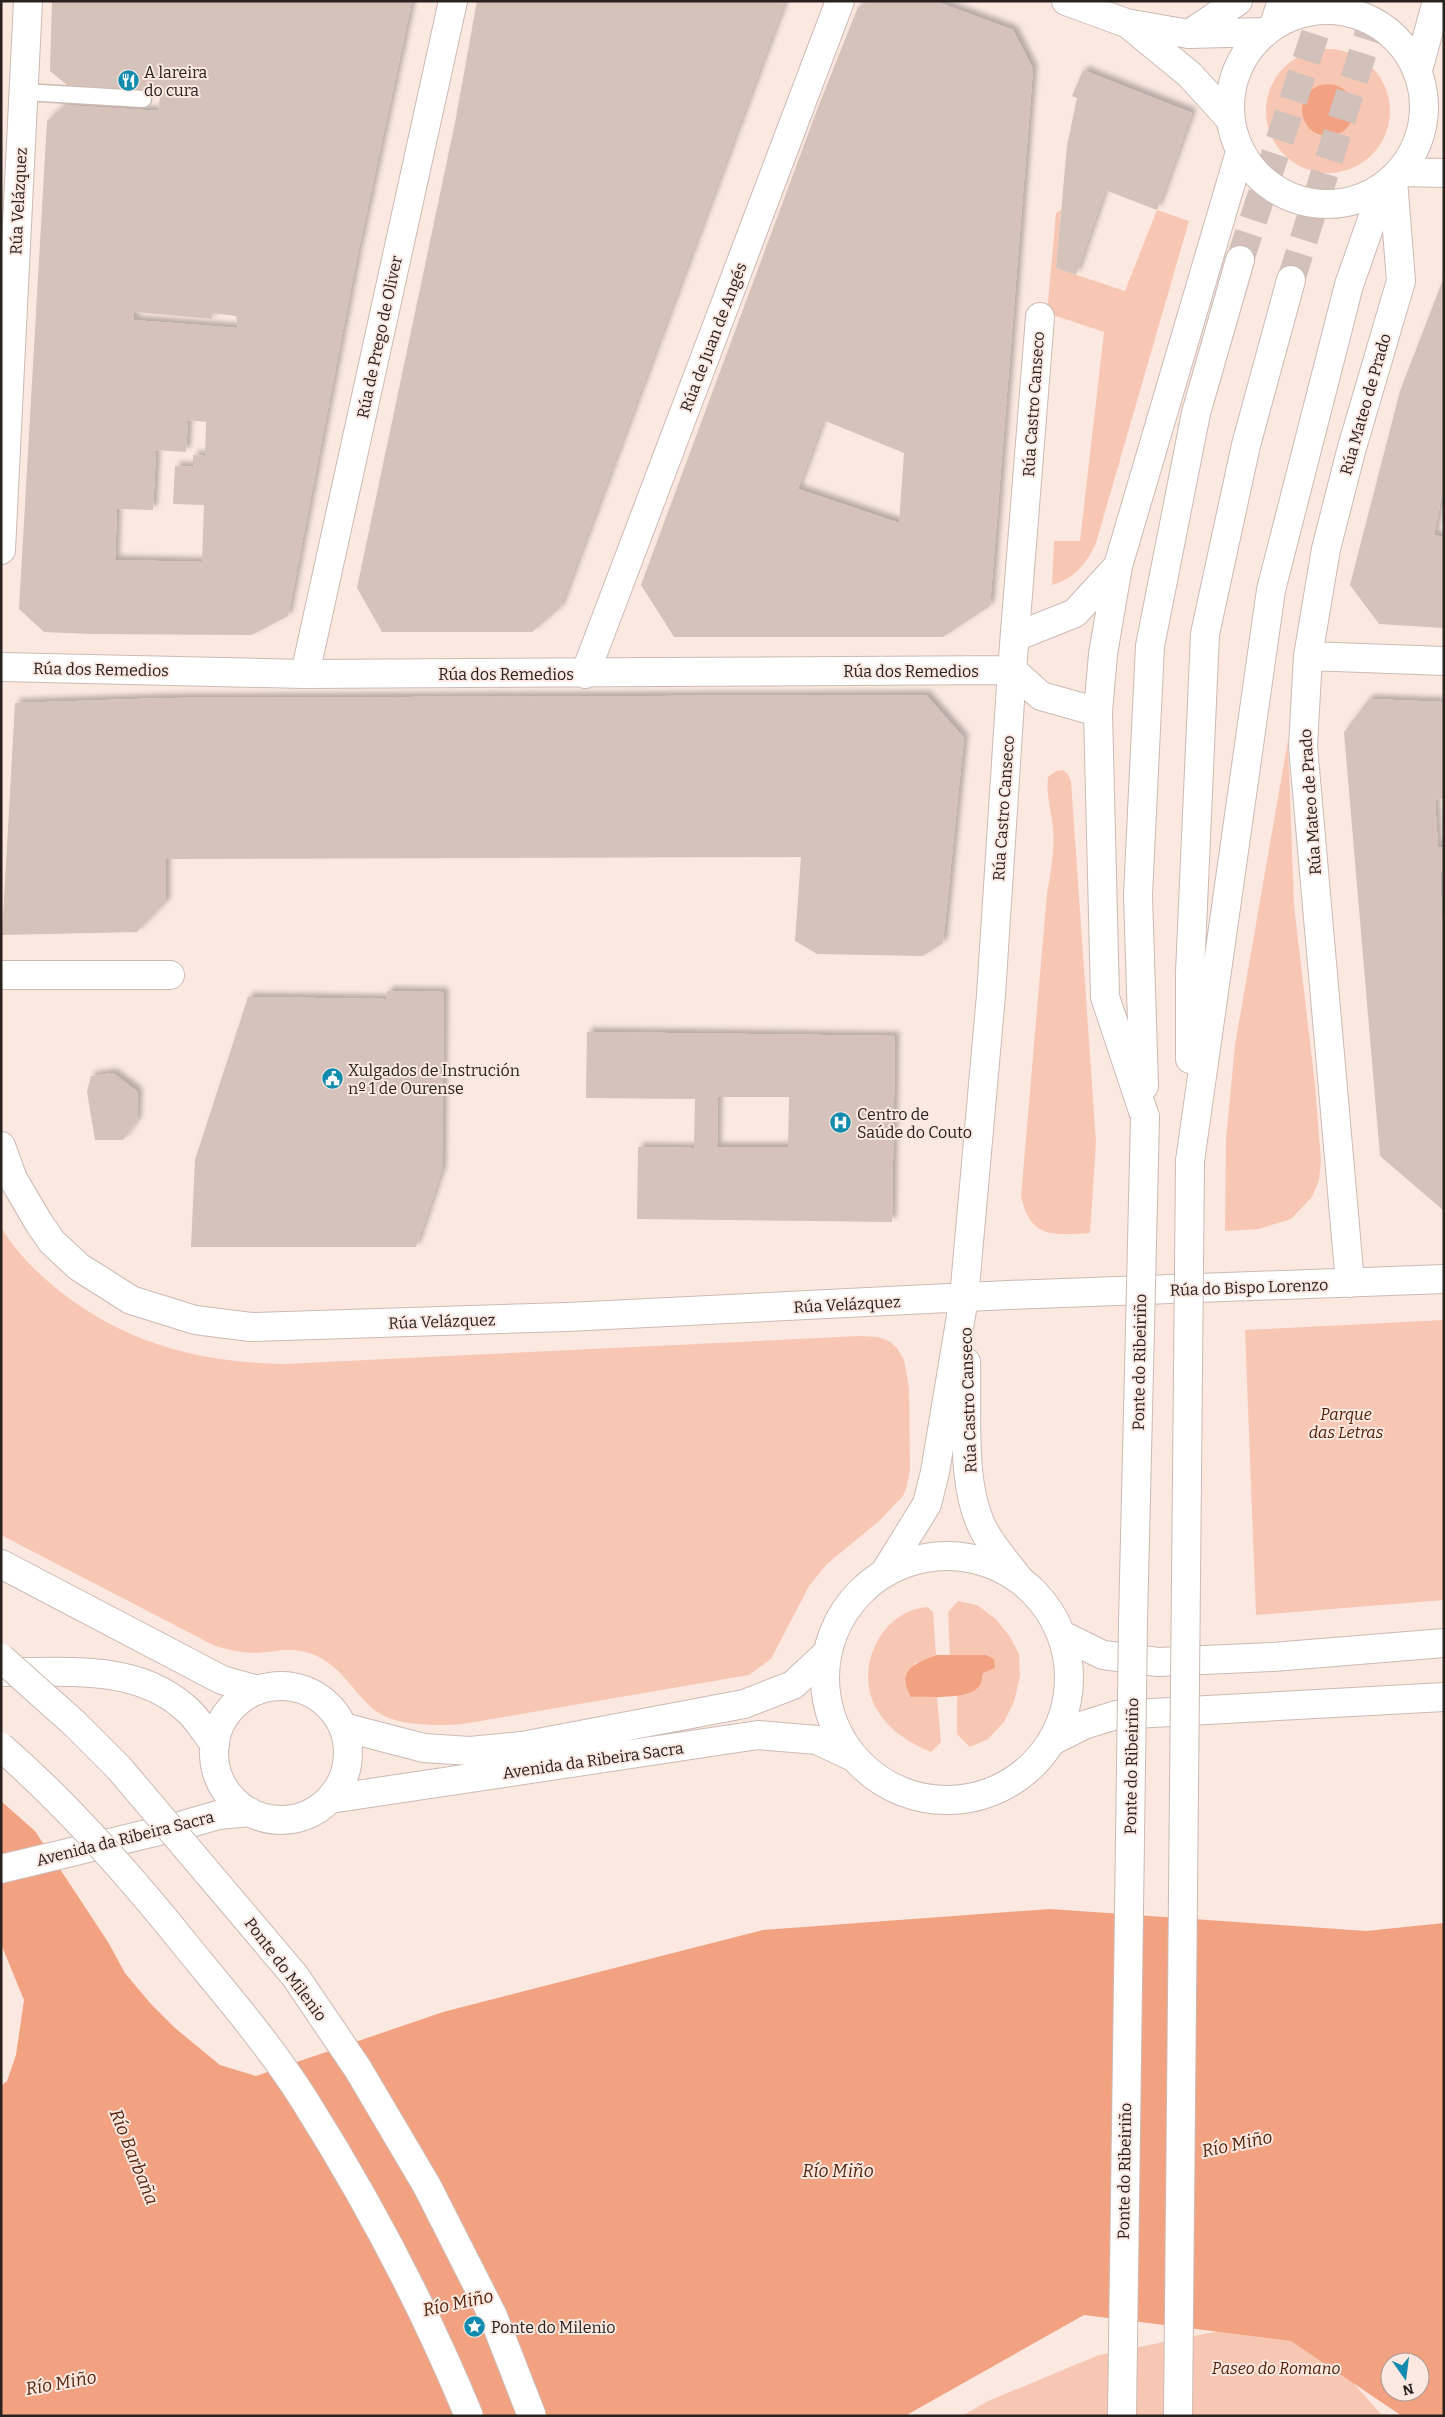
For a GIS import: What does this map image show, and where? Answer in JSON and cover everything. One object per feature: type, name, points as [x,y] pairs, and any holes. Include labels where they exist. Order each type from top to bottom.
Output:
[{"type":"main road","name":"Rúa Velázquez","points":[[1,550],[28,1]]},
{"type":"main road","name":"Rúa de Prego de Oliver","points":[[305,674],[453,1]]},
{"type":"main road","name":"Rúa de Juan de Angés","points":[[585,674],[840,1]]},
{"type":"main road","points":[[1066,1],[1126,23],[1189,34],[1328,10],[1356,14],[1382,27],[1403,46],[1418,70],[1434,112],[1423,128],[1415,152],[1392,180],[1349,285],[1271,590],[1190,1161]]},
{"type":"main road","points":[[1189,34],[1238,1]]},
{"type":"main road","points":[[1418,70],[1437,1]]},
{"type":"main road","points":[[1274,19],[1244,56],[1232,86],[1230,119],[1240,152],[1256,174],[1277,191],[1303,202],[1331,205],[1358,200],[1392,180],[1444,173]]},
{"type":"main road","points":[[1126,23],[1190,75],[1230,119]]},
{"type":"main road","points":[[1145,1117],[1105,997],[1098,712],[1103,654],[1118,566],[1240,152]]},
{"type":"main road","name":"Rúa Mateo de Prado","points":[[1350,1283],[1303,746],[1308,656],[1326,549],[1351,451],[1401,280],[1392,180]]},
{"type":"main road","name":"Ponte do Ribeiriño","points":[[1122,2416],[1133,1622],[1145,1117],[1138,895],[1150,646],[1196,413],[1240,260]]},
{"type":"main road","points":[[1178,2416],[1190,1161],[1190,973],[1205,634],[1246,445],[1291,280]]},
{"type":"main road","name":"Rúa Castro Canseco","points":[[885,1572],[927,1504],[935,1472],[964,1298],[991,995],[1012,670],[1040,318]]},
{"type":"main road","points":[[1015,637],[1075,613],[1118,566]]},
{"type":"main road","points":[[1308,656],[1444,661]]},
{"type":"main road","name":"Rúa dos Remedios","points":[[1,667],[305,674],[585,674],[1012,670]]},
{"type":"main road","points":[[1012,670],[1041,696],[1098,712]]},
{"type":"main road","points":[[1,975],[170,975]]},
{"type":"main road","name":"Rúa Velázquez","points":[[1,1146],[13,1179],[39,1223],[59,1248],[79,1267],[131,1300],[195,1320],[251,1327],[567,1317],[964,1298]]},
{"type":"main road","name":"Rúa do Bispo Lorenzo","points":[[964,1298],[1444,1279]]},
{"type":"main road","name":"Rúa Castro Canseco","points":[[964,1298],[966,1441],[972,1493],[986,1534],[1019,1579]]},
{"type":"main road","points":[[953,1556],[987,1562],[1019,1579],[1044,1603],[1062,1635],[1070,1671],[1066,1708],[1052,1741],[1027,1771],[994,1792],[956,1800],[918,1798],[882,1782],[853,1757],[835,1727],[825,1697],[824,1656],[833,1631],[854,1598],[885,1572],[918,1559],[953,1556]]},
{"type":"main road","points":[[1,1564],[222,1680],[258,1690]]},
{"type":"main road","points":[[1062,1635],[1103,1655],[1158,1662],[1274,1656],[1444,1643]]},
{"type":"main road","name":"Avenida da Ribeira Sacra","points":[[343,1727],[424,1748],[470,1751],[522,1746],[744,1704],[793,1685],[824,1656]]},
{"type":"main road","name":"Ponte do Milenio","points":[[1,1658],[74,1723],[119,1768],[296,1976],[358,2069],[427,2186],[493,2316],[532,2416]]},
{"type":"main road","points":[[1,1672],[94,1673],[131,1678],[146,1684],[184,1706],[196,1719],[215,1755],[222,1784],[233,1800],[250,1812],[266,1818],[292,1819],[316,1810],[330,1799],[339,1787],[348,1757],[343,1727],[332,1710],[317,1696],[299,1689],[278,1686],[258,1690],[242,1699],[228,1712],[219,1728],[215,1755],[204,1800],[194,1815],[180,1826]]},
{"type":"main road","points":[[1052,1741],[1084,1725],[1116,1715],[1444,1697]]},
{"type":"main road","name":"Avenida da Ribeira Sacra","points":[[330,1799],[758,1735],[817,1740],[853,1757]]},
{"type":"main road","points":[[1,1747],[102,1846],[221,1988],[304,2100],[372,2217],[438,2340],[469,2416]]},
{"type":"main road","name":"Avenida da Ribeira Sacra","points":[[1,1869],[218,1815],[250,1812]]},
{"type":"lane","points":[[24,92],[143,99]]},
{"type":"green space","points":[[1328,49],[1352,54],[1363,59],[1372,67],[1380,76],[1385,87],[1390,111],[1385,135],[1380,146],[1372,155],[1363,163],[1352,168],[1328,173],[1304,168],[1293,163],[1284,155],[1276,146],[1271,135],[1266,111],[1271,87],[1276,76],[1284,67],[1293,59],[1304,54]]},
{"type":"green space","points":[[1061,210],[1056,268],[1125,291],[1157,210],[1189,221],[1096,543],[1079,569],[1067,579],[1052,585],[1054,541],[1080,541],[1104,332],[1047,313],[1056,213]]},
{"type":"green space","points":[[1288,740],[1294,905],[1315,1085],[1321,1161],[1319,1180],[1312,1197],[1291,1219],[1259,1229],[1225,1231],[1226,1140],[1235,1045]]},
{"type":"green space","points":[[1063,770],[1068,774],[1071,781],[1096,1142],[1090,1233],[1054,1234],[1037,1227],[1030,1220],[1021,1196],[1047,893],[1053,852],[1053,827],[1048,796],[1048,777],[1056,771]]},
{"type":"green space","points":[[1,1227],[22,1256],[38,1273],[91,1313],[143,1339],[169,1348],[225,1360],[284,1364],[860,1336],[878,1337],[889,1341],[897,1348],[904,1360],[909,1388],[910,1469],[907,1486],[903,1496],[879,1521],[827,1564],[809,1586],[771,1659],[749,1675],[463,1724],[444,1725],[402,1722],[384,1716],[374,1709],[341,1674],[322,1658],[296,1650],[251,1653],[215,1646],[1,1535]]},
{"type":"green space","name":"Parque das Letras","points":[[1444,1320],[1444,1600],[1256,1615],[1245,1330]]},
{"type":"green space","points":[[958,1601],[977,1605],[996,1619],[1010,1637],[1019,1654],[1020,1676],[1014,1702],[1004,1722],[988,1739],[970,1747],[957,1734],[957,1695],[972,1690],[980,1682],[986,1655],[950,1656],[948,1612]]},
{"type":"green space","points":[[927,1607],[933,1612],[936,1655],[914,1664],[911,1697],[937,1696],[941,1742],[931,1752],[901,1736],[882,1717],[870,1694],[868,1678],[870,1661],[875,1645],[884,1631],[896,1619],[910,1611]]},
{"type":"green space","name":"Paseo do Romano","points":[[1294,2316],[1381,2414],[1444,2416],[962,2416],[988,2401],[1099,2355]]},
{"type":"water","points":[[1328,84],[1342,88],[1350,96],[1354,110],[1350,124],[1342,132],[1328,136],[1314,132],[1306,124],[1302,110],[1306,96],[1314,88]]},
{"type":"water","points":[[936,1655],[986,1655],[994,1659],[995,1668],[983,1673],[980,1685],[968,1693],[949,1697],[911,1697],[905,1680],[907,1674],[914,1665]]},
{"type":"water","name":"Río Miño","points":[[1,1801],[35,1831],[108,1942],[125,1973],[150,2003],[175,2028],[220,2065],[256,2076],[443,2012],[763,1930],[1050,1909],[1366,1931],[1444,1923],[1444,2416],[1402,2416],[1381,2402],[1430,2402],[1430,2352],[1380,2352],[1380,2401],[1291,2341],[1084,2315],[905,2416],[1,2416],[1,2086],[7,2081],[16,2055],[24,2000],[1,1944]]},
{"type":"building","points":[[52,1],[412,1],[357,257],[288,616],[252,635],[44,632],[19,609],[47,121],[65,105],[158,111],[161,91],[67,85],[50,71]],"holes":[[[134,312],[212,319],[213,313],[236,316],[238,328],[134,320]],[[188,420],[206,422],[205,456],[193,455],[193,467],[175,466],[173,504],[204,505],[202,562],[115,560],[117,509],[153,510],[156,450],[186,452]]]},
{"type":"building","points":[[477,1],[785,1],[560,608],[532,632],[382,632],[357,588],[455,123]]},
{"type":"building","points":[[871,1],[935,1],[1013,30],[1033,69],[990,606],[943,637],[674,637],[641,585],[817,110],[858,7]],"holes":[[[823,420],[904,453],[899,523],[798,489]]]},
{"type":"building","points":[[1083,70],[1192,113],[1157,210],[1105,190],[1076,275],[1056,268],[1067,146],[1077,98],[1072,96]]},
{"type":"building","points":[[1444,277],[1444,485],[1434,535],[1443,537],[1444,541],[1444,628],[1379,624],[1350,585],[1400,391]]},
{"type":"building","points":[[926,695],[964,738],[943,943],[923,956],[817,954],[795,941],[801,857],[166,859],[166,902],[137,932],[2,935],[15,703],[167,698]]},
{"type":"building","points":[[1369,699],[1444,702],[1444,799],[1435,800],[1438,847],[1444,847],[1444,873],[1440,873],[1442,917],[1444,917],[1444,1211],[1380,1156],[1344,732]]},
{"type":"building","name":"Xulgados de Instrución nº 1 de Ourense","points":[[387,991],[444,992],[442,1170],[416,1247],[191,1247],[195,1160],[248,997],[386,999]]},
{"type":"building","name":"Centro de Saúde do Couto","points":[[587,1032],[895,1036],[892,1222],[637,1219],[638,1147],[694,1148],[695,1099],[586,1098]],"holes":[[[718,1097],[789,1097],[788,1147],[717,1147]]]},
{"type":"building","points":[[113,1073],[138,1092],[137,1121],[123,1140],[95,1140],[87,1092],[91,1076]]},
{"type":"tunnel","points":[[1240,260],[1326,1]]},
{"type":"tunnel","points":[[1291,280],[1379,1]]},
{"type":"place","name":"A lareira do cura","points":[[128,81]]},
{"type":"place","name":"Xulgados de Instrución nº 1 de Ourense","points":[[332,1079]]},
{"type":"place","name":"Centro de Saúde do Couto","points":[[841,1123]]},
{"type":"place","name":"Ponte do Milenio","points":[[475,2327]]},
{"type":"water label","name":"Río Barbaña","points":[[134,2157]]}]
